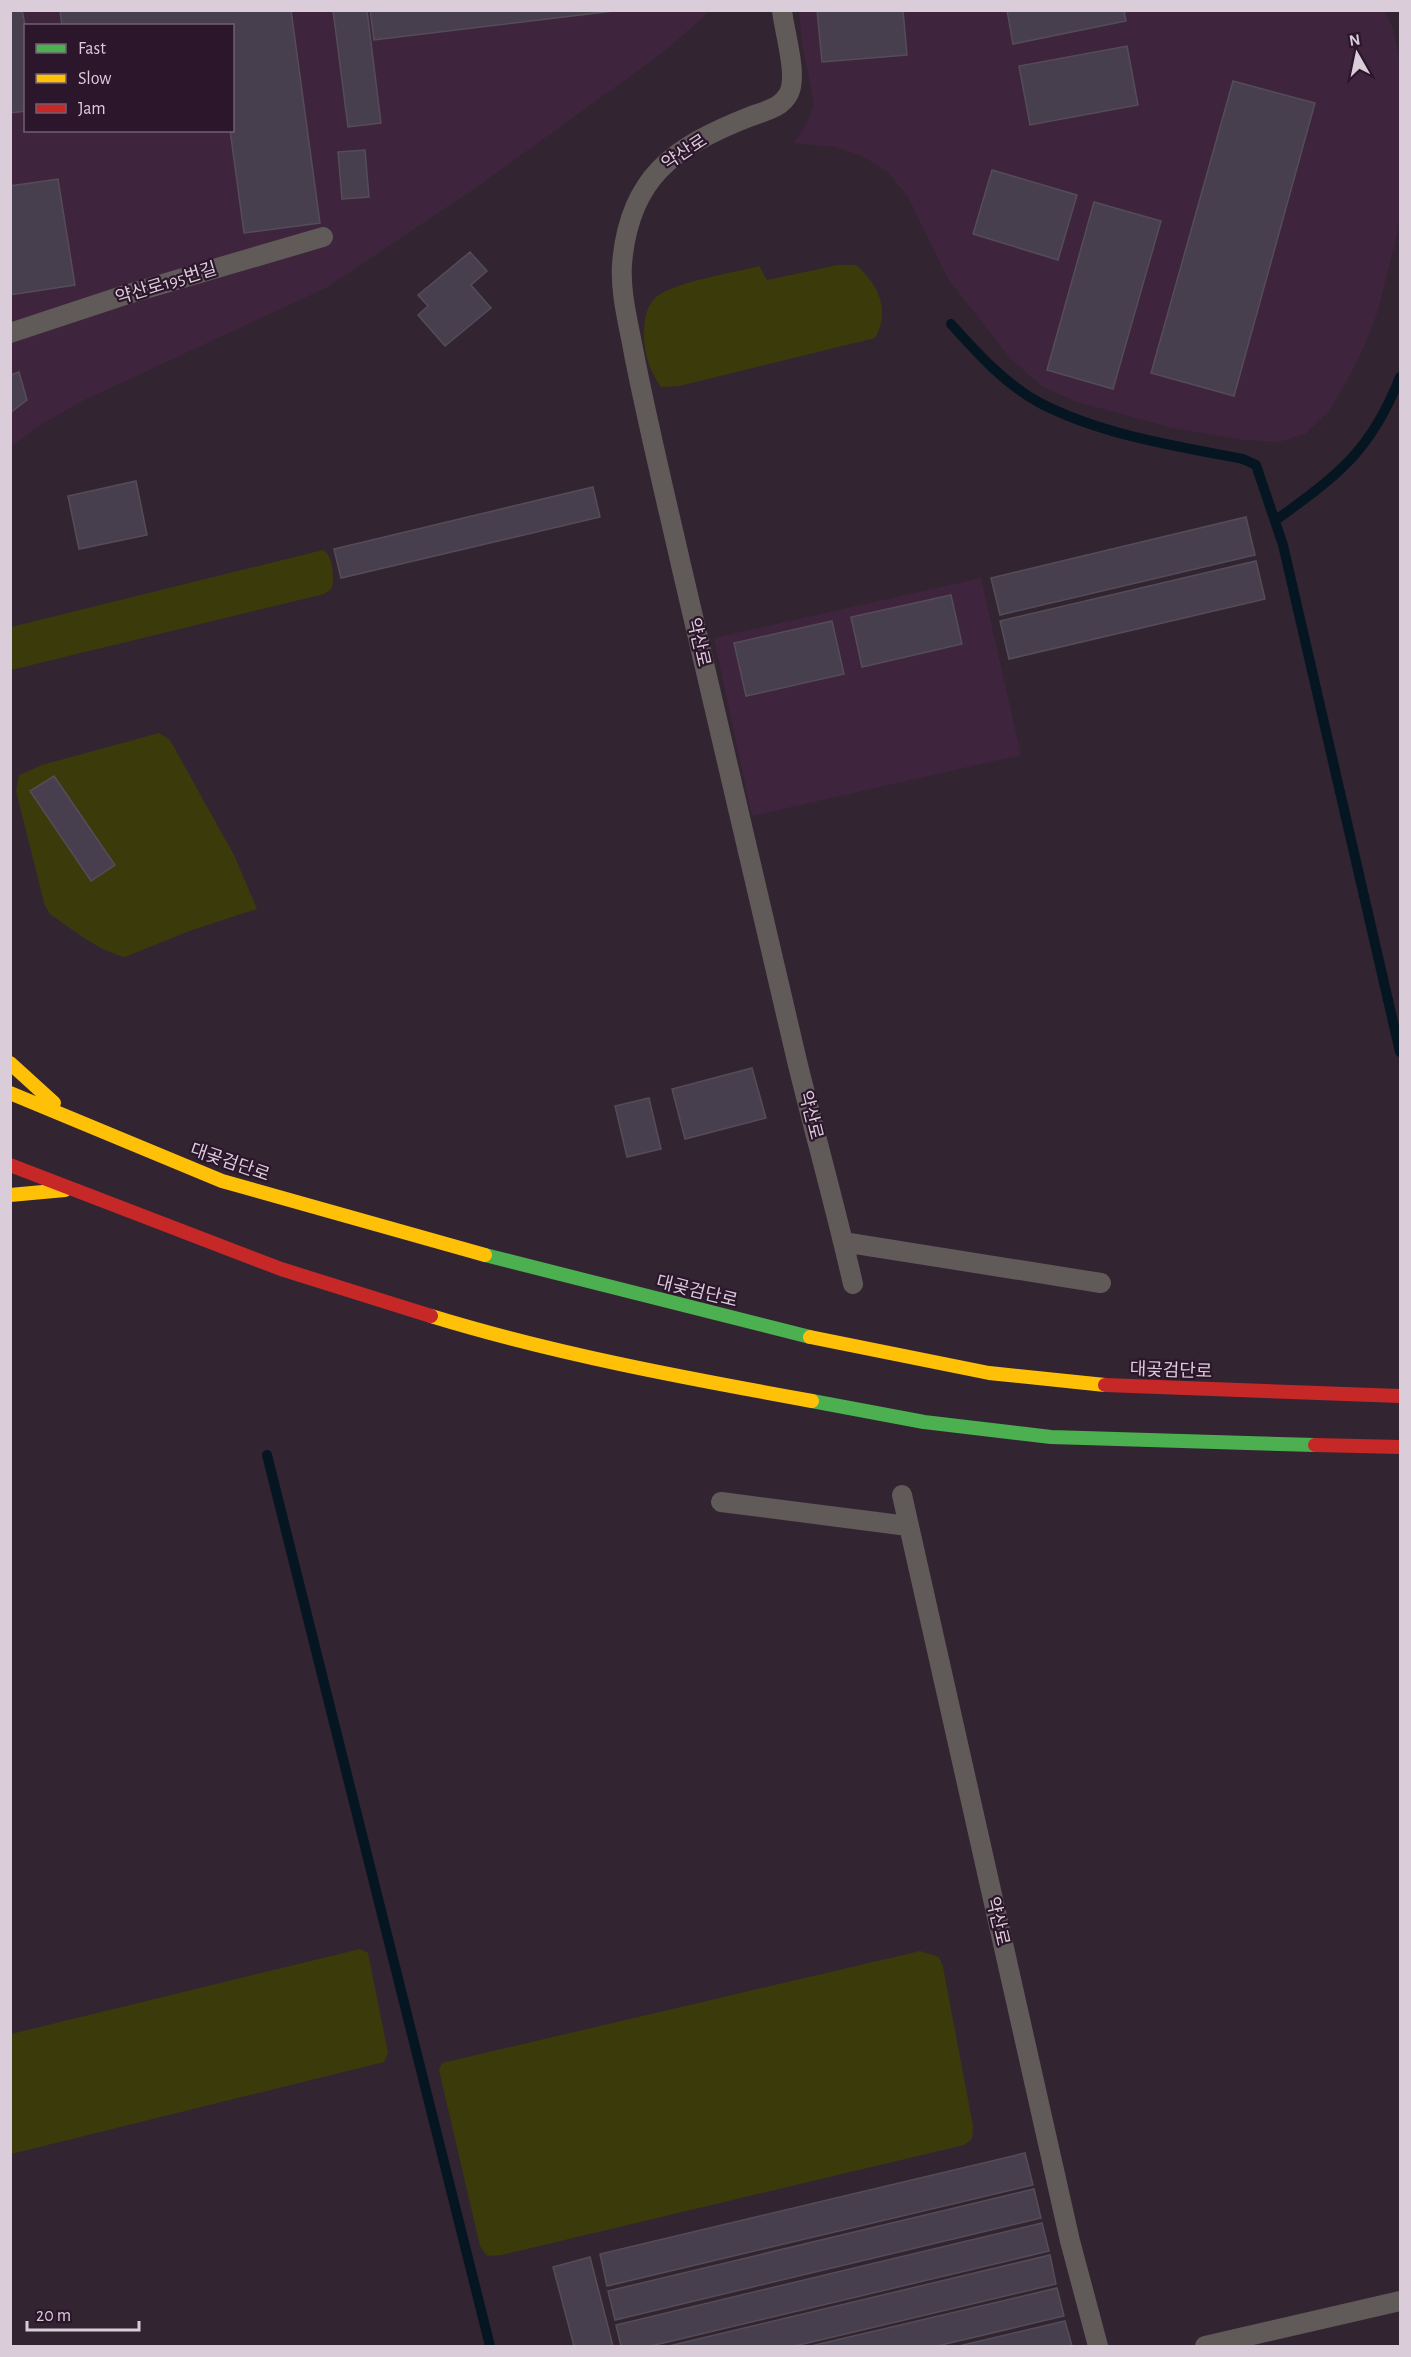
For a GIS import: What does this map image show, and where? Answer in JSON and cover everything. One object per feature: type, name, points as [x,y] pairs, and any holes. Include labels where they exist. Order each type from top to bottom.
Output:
[{"type":"main road","points":[[10,1063],[76,1122]]},
{"type":"main road","name":"대곶검단로","points":[[10,1093],[222,1181],[438,1244],[849,1347],[989,1373],[1118,1386],[1401,1396]]},
{"type":"main road","points":[[10,1165],[281,1269],[480,1331],[712,1383],[924,1422],[1051,1437],[1401,1447]]},
{"type":"main road","points":[[10,1195],[72,1189]]},
{"type":"lane","name":"약산로","points":[[782,10],[793,77],[791,90],[784,101],[772,110],[751,116],[684,148],[651,176],[637,198],[628,220],[622,267],[624,299],[645,413],[798,1065],[853,1284]]},
{"type":"lane","name":"약산로195번길","points":[[10,333],[125,295],[323,237]]},
{"type":"lane","points":[[843,1242],[1101,1283]]},
{"type":"lane","name":"약산로","points":[[902,1495],[1070,2241],[1098,2346]]},
{"type":"lane","points":[[721,1502],[908,1526]]},
{"type":"lane","points":[[1205,2346],[1401,2301]]},
{"type":"shaded area","points":[[11,11],[710,11],[661,54],[474,189],[326,288],[80,402],[34,429],[11,447]]},
{"type":"shaded area","points":[[799,11],[1385,11],[1393,29],[1400,61],[1398,231],[1377,314],[1359,358],[1330,410],[1305,434],[1279,442],[1245,440],[1172,428],[1077,402],[1043,387],[1011,359],[948,279],[908,197],[888,172],[862,156],[835,147],[794,143],[807,123],[814,105],[802,42]]},
{"type":"shaded area","points":[[838,265],[856,265],[876,289],[880,298],[882,317],[875,338],[679,386],[661,387],[648,362],[644,335],[649,307],[662,293],[688,283],[759,266],[767,280]]},
{"type":"shaded area","points":[[323,550],[329,557],[333,573],[332,588],[324,594],[11,670],[11,627]]},
{"type":"shaded area","points":[[981,578],[1021,755],[752,816],[714,638]]},
{"type":"shaded area","points":[[159,733],[170,740],[235,857],[257,909],[192,930],[125,957],[95,945],[50,914],[45,906],[16,791],[19,775],[42,765]]},
{"type":"shaded area","points":[[360,1949],[368,1953],[388,2053],[384,2062],[11,2154],[11,2034]]},
{"type":"shaded area","points":[[920,1951],[939,1957],[943,1967],[973,2126],[972,2139],[964,2145],[502,2255],[487,2256],[480,2246],[439,2070],[442,2063]]},
{"type":"building","points":[[22,10],[25,24],[24,111],[10,113],[10,11]]},
{"type":"building","points":[[60,10],[291,10],[320,223],[244,233],[230,132],[234,132],[234,24],[62,24]]},
{"type":"building","points":[[333,10],[367,10],[381,123],[348,127]]},
{"type":"building","points":[[370,10],[622,10],[374,40]]},
{"type":"building","points":[[817,10],[903,10],[907,55],[822,62]]},
{"type":"building","points":[[1007,10],[1124,10],[1126,21],[1013,44]]},
{"type":"building","points":[[1127,46],[1138,105],[1030,125],[1019,66]]},
{"type":"building","points":[[1233,81],[1315,103],[1234,396],[1151,373]]},
{"type":"building","points":[[365,150],[369,197],[342,199],[338,152]]},
{"type":"building","points":[[992,170],[1077,195],[1058,260],[973,234]]},
{"type":"building","points":[[58,179],[75,285],[10,295],[10,186]]},
{"type":"building","points":[[1094,202],[1161,221],[1113,389],[1047,370]]},
{"type":"building","points":[[470,252],[487,271],[471,285],[491,308],[445,346],[418,315],[428,306],[418,295]]},
{"type":"building","points":[[19,372],[27,400],[10,413],[10,375]]},
{"type":"building","points":[[136,481],[147,535],[79,549],[68,496]]},
{"type":"building","points":[[593,487],[600,517],[341,578],[334,549]]},
{"type":"building","points":[[1246,517],[1255,555],[1000,615],[991,578]]},
{"type":"building","points":[[1256,561],[1265,599],[1009,659],[1000,621]]},
{"type":"building","points":[[951,595],[962,644],[862,667],[851,617]]},
{"type":"building","points":[[832,621],[844,674],[746,696],[734,643]]},
{"type":"building","points":[[54,776],[115,865],[91,881],[30,791]]},
{"type":"building","points":[[752,1068],[766,1118],[685,1139],[672,1089]]},
{"type":"building","points":[[649,1098],[661,1149],[627,1157],[615,1106]]},
{"type":"building","points":[[1025,2153],[1033,2185],[607,2286],[600,2254]]},
{"type":"building","points":[[1034,2189],[1041,2218],[615,2320],[608,2291]]},
{"type":"building","points":[[1042,2223],[1049,2251],[651,2346],[621,2346],[616,2325]]},
{"type":"building","points":[[1050,2255],[1056,2284],[795,2346],[669,2346]]},
{"type":"building","points":[[590,2257],[613,2346],[574,2346],[553,2267]]},
{"type":"building","points":[[1057,2288],[1064,2316],[937,2346],[811,2346]]},
{"type":"building","points":[[1065,2321],[1072,2346],[959,2346]]},
{"type":"waterway","points":[[951,324],[1003,377],[1040,403],[1114,431],[1165,444],[1243,459],[1256,465],[1283,545],[1400,1052]]},
{"type":"waterway","points":[[1276,520],[1318,489],[1365,443],[1389,403],[1400,377]]},
{"type":"waterway","points":[[267,1455],[490,2346]]},
{"type":"traffic: fast","points":[[485,1255],[810,1337]]},
{"type":"traffic: fast","points":[[812,1401],[924,1422],[1051,1437],[1315,1445]]},
{"type":"traffic: slow","points":[[10,1063],[54,1103]]},
{"type":"traffic: slow","points":[[10,1093],[222,1181],[485,1255]]},
{"type":"traffic: slow","points":[[10,1195],[65,1190]]},
{"type":"traffic: slow","points":[[431,1316],[573,1354],[812,1401]]},
{"type":"traffic: slow","points":[[810,1337],[989,1373],[1105,1385]]},
{"type":"traffic: jam","points":[[10,1165],[281,1269],[431,1316]]},
{"type":"traffic: jam","points":[[1105,1385],[1400,1396]]},
{"type":"traffic: jam","points":[[1315,1445],[1400,1447]]}]
